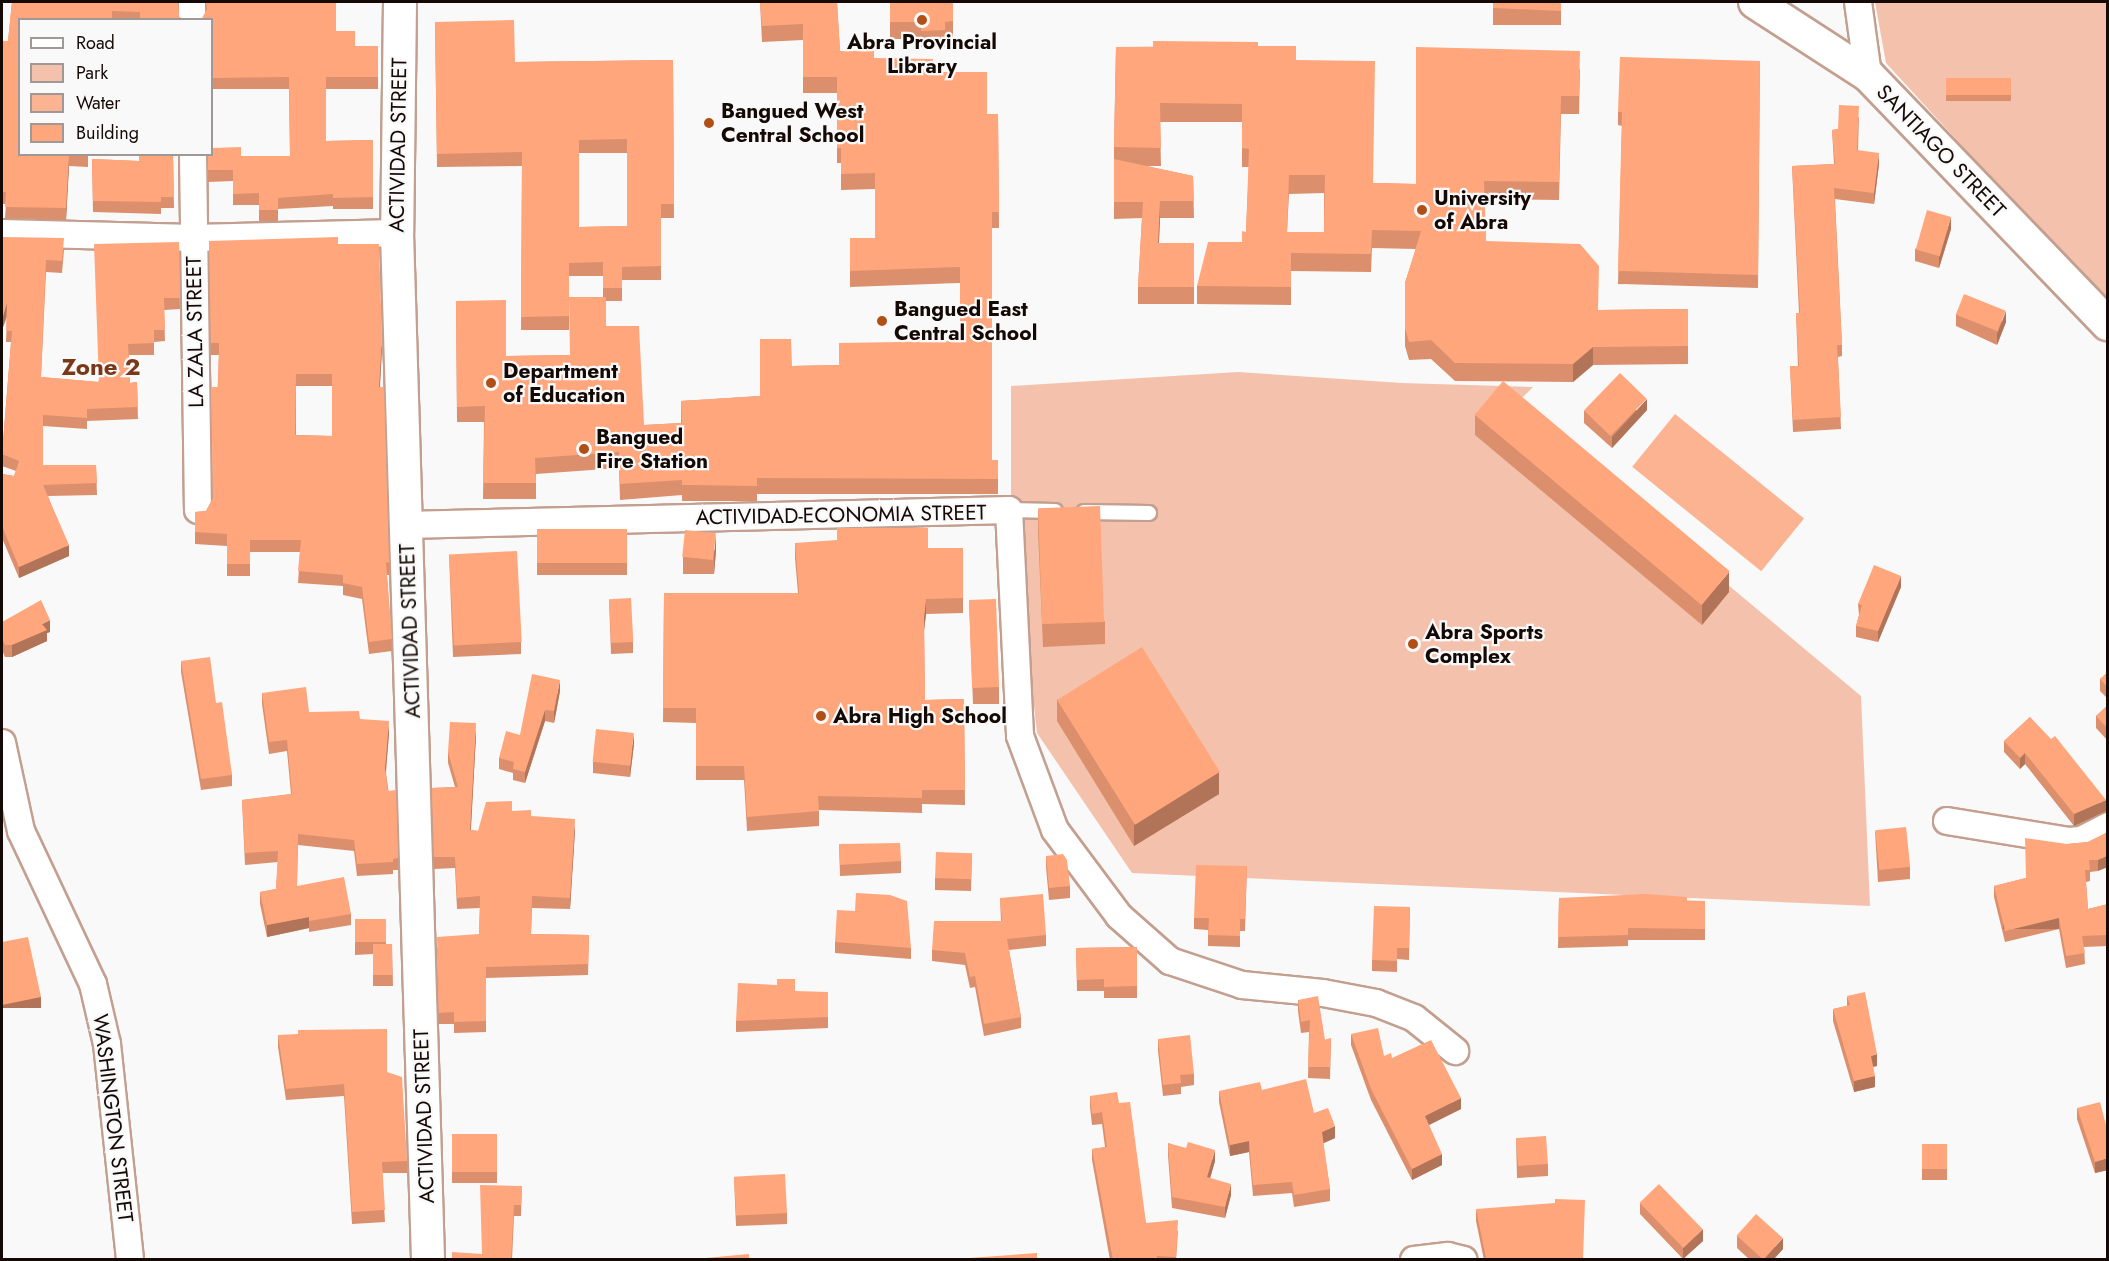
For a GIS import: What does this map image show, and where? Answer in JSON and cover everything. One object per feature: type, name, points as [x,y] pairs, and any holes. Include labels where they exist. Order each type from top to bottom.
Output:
[{"type":"street","points":[[192,2],[192,18]]},
{"type":"street","name":"ACTIVIDAD STREET","points":[[400,2],[397,233],[428,1260]]},
{"type":"street","name":"SANTIAGO STREET","points":[[1755,2],[1868,75],[2104,317]]},
{"type":"street","points":[[1858,2],[1868,75]]},
{"type":"street","name":"LA ZALA STREET","points":[[193,156],[198,510]]},
{"type":"street","points":[[2,233],[194,238],[397,233]]},
{"type":"street","name":"ACTIVIDAD-ECONOMIA STREET","points":[[406,525],[1010,510],[1020,736],[1055,830],[1119,916],[1170,961],[1242,985],[1323,993],[1376,1003],[1414,1018],[1455,1051]]},
{"type":"street","name":"WASHINGTON STREET","points":[[2,743],[21,831],[93,984],[107,1044],[130,1260]]},
{"type":"street","points":[[1947,820],[2069,841],[2081,840],[2108,826]]},
{"type":"street","points":[[1414,1260],[1448,1256],[1464,1260]]},
{"type":"lane","points":[[1010,510],[1149,513]]},
{"type":"green space","points":[[1875,2],[2107,2],[2107,304],[1886,63]]},
{"type":"green space","name":"Abra Sports Complex","points":[[1238,372],[1402,383],[1533,387],[1514,406],[1861,696],[1870,906],[1132,873],[1037,733],[1011,497],[1011,386]]},
{"type":"water","points":[[1675,414],[1804,518],[1761,571],[1632,467]]},
{"type":"building","points":[[12,2],[178,2],[181,18],[140,18],[140,12],[112,11],[112,18],[18,18],[18,156],[69,156],[66,208],[5,207],[6,192],[2,192],[2,41],[8,41]]},
{"type":"building","points":[[206,2],[336,2],[336,31],[355,31],[355,46],[378,46],[378,77],[326,77],[326,141],[373,140],[373,197],[333,198],[333,194],[278,198],[278,210],[259,210],[259,193],[233,194],[233,170],[208,170],[208,156],[213,156],[213,148],[241,147],[241,156],[290,156],[289,77],[213,78],[213,18],[202,18],[207,9]]},
{"type":"building","points":[[760,2],[837,2],[840,51],[874,51],[874,58],[933,59],[933,72],[987,72],[987,114],[998,114],[999,212],[992,212],[992,460],[998,460],[998,479],[757,478],[757,486],[682,485],[682,480],[620,484],[619,452],[535,458],[536,483],[483,483],[485,406],[457,407],[456,301],[506,300],[506,356],[570,355],[569,297],[606,297],[606,326],[639,326],[644,425],[682,423],[681,401],[760,396],[760,339],[791,339],[792,366],[839,365],[839,343],[960,341],[960,267],[850,271],[850,238],[875,238],[875,173],[841,174],[841,148],[837,148],[837,77],[803,77],[803,24],[762,26]]},
{"type":"building","points":[[890,2],[953,2],[953,21],[945,22],[945,30],[921,31],[921,22],[890,22]]},
{"type":"building","points":[[1493,2],[1561,2],[1561,11],[1493,8]]},
{"type":"building","points":[[514,20],[515,62],[673,60],[674,204],[661,204],[661,266],[622,267],[622,288],[603,288],[603,262],[569,263],[569,316],[521,317],[522,152],[437,154],[435,22]],"holes":[[[627,139],[627,226],[579,227],[579,140]]]},
{"type":"building","points":[[1153,41],[1258,42],[1258,46],[1296,46],[1296,60],[1375,61],[1373,183],[1416,184],[1416,47],[1580,51],[1579,96],[1561,96],[1559,182],[1484,181],[1486,241],[1580,244],[1599,266],[1598,310],[1688,309],[1688,346],[1593,347],[1573,364],[1455,363],[1431,340],[1409,342],[1405,328],[1405,283],[1421,231],[1372,230],[1371,254],[1291,253],[1291,287],[1197,286],[1208,242],[1242,242],[1242,231],[1246,232],[1249,149],[1242,148],[1242,104],[1160,103],[1161,148],[1114,147],[1116,47],[1153,47]],"holes":[[[1289,175],[1325,175],[1324,232],[1287,232]]]},
{"type":"building","points":[[1620,57],[1760,61],[1758,275],[1618,271],[1622,112],[1618,112]]},
{"type":"building","points":[[1946,78],[2011,78],[2011,95],[1946,95]]},
{"type":"building","points":[[1839,105],[1859,106],[1857,150],[1879,153],[1874,193],[1834,188],[1842,345],[1837,345],[1841,417],[1793,420],[1790,366],[1799,366],[1796,313],[1800,313],[1792,166],[1835,164],[1832,130],[1838,129]]},
{"type":"building","points":[[139,156],[173,156],[174,197],[161,197],[161,202],[93,201],[92,159],[139,161]]},
{"type":"building","points":[[1114,159],[1193,176],[1194,201],[1160,201],[1158,243],[1194,243],[1194,287],[1138,287],[1143,202],[1114,202]]},
{"type":"building","points":[[1927,210],[1951,217],[1940,256],[1916,249]]},
{"type":"building","points":[[2,237],[64,238],[62,261],[46,260],[41,377],[99,382],[94,244],[179,242],[180,298],[164,298],[165,330],[154,330],[154,343],[128,344],[130,383],[137,382],[138,407],[87,409],[87,418],[43,415],[43,465],[96,465],[97,483],[43,485],[69,545],[19,567],[2,526],[2,474],[14,476],[19,461],[2,454],[12,331],[6,331],[7,303],[2,319]]},
{"type":"building","points":[[338,237],[338,244],[379,244],[382,336],[379,387],[384,387],[389,563],[386,562],[392,639],[369,642],[362,587],[343,583],[343,575],[298,571],[301,540],[250,540],[250,564],[227,564],[227,534],[195,532],[195,512],[206,511],[213,498],[211,387],[218,387],[219,343],[211,343],[209,241]],"holes":[[[296,374],[332,374],[332,436],[295,435]]]},
{"type":"building","points":[[1964,294],[2006,311],[1997,331],[1956,314]]},
{"type":"building","points":[[1620,373],[1647,399],[1610,436],[1584,410]]},
{"type":"building","points":[[1503,381],[1730,571],[1701,605],[1475,415]]},
{"type":"building","points":[[1100,506],[1104,622],[1042,624],[1038,508]]},
{"type":"building","points":[[837,528],[928,528],[928,548],[963,548],[963,598],[926,599],[924,617],[925,700],[964,699],[965,790],[922,790],[922,798],[818,796],[819,811],[747,817],[744,766],[696,766],[696,708],[663,708],[664,593],[799,593],[795,543],[837,540]]},
{"type":"building","points":[[537,529],[627,529],[627,563],[537,563]]},
{"type":"building","points":[[685,530],[716,533],[713,560],[682,557]]},
{"type":"building","points":[[517,551],[522,642],[454,645],[449,555]]},
{"type":"building","points":[[1874,565],[1901,576],[1878,631],[1856,626],[1862,605],[1858,604]]},
{"type":"building","points":[[631,598],[633,642],[611,643],[609,599]]},
{"type":"building","points":[[996,599],[999,687],[972,688],[969,600]]},
{"type":"building","points":[[41,600],[50,620],[42,624],[47,630],[12,645],[5,645],[2,638],[2,622]]},
{"type":"building","points":[[1142,647],[1220,772],[1135,825],[1057,700]]},
{"type":"building","points":[[210,657],[216,703],[222,702],[232,775],[201,779],[181,661]]},
{"type":"building","points":[[2108,672],[2108,688],[2100,679]]},
{"type":"building","points":[[532,674],[560,680],[554,711],[545,710],[525,772],[513,769],[514,762],[499,758],[506,731],[520,735]]},
{"type":"building","points":[[306,687],[309,712],[359,711],[360,719],[389,721],[385,768],[388,791],[396,790],[398,858],[393,859],[393,862],[357,864],[354,840],[298,834],[297,886],[344,877],[351,914],[309,921],[309,917],[267,925],[260,892],[276,889],[278,851],[245,853],[242,800],[292,794],[287,740],[269,742],[262,693]]},
{"type":"building","points":[[2108,705],[2108,729],[2096,716]]},
{"type":"building","points":[[2030,717],[2051,739],[2055,736],[2106,800],[2074,814],[2025,753],[2020,758],[2004,741]]},
{"type":"building","points":[[450,722],[476,723],[470,830],[478,831],[486,802],[512,801],[512,811],[531,810],[531,816],[575,819],[570,898],[532,896],[531,934],[589,935],[588,964],[486,967],[486,1021],[454,1022],[454,1012],[439,1013],[437,937],[479,934],[480,896],[457,898],[455,857],[434,857],[432,788],[458,787],[448,752]]},
{"type":"building","points":[[596,729],[634,733],[630,766],[593,762]]},
{"type":"building","points":[[1906,827],[1910,867],[1879,870],[1875,830]]},
{"type":"building","points":[[2108,832],[2108,855],[2098,860],[2089,860],[2090,870],[2085,870],[2088,909],[2108,904],[2108,935],[2082,936],[2085,953],[2066,956],[2059,918],[2005,931],[1994,886],[2026,878],[2025,838],[2067,844],[2088,842]]},
{"type":"building","points":[[900,843],[901,861],[840,865],[839,844]]},
{"type":"building","points":[[936,852],[972,853],[971,879],[935,878]]},
{"type":"building","points":[[1063,854],[1067,860],[1070,886],[1049,888],[1046,856]]},
{"type":"building","points":[[1196,865],[1247,866],[1245,919],[1240,919],[1240,936],[1208,935],[1209,918],[1194,918]]},
{"type":"building","points":[[856,893],[890,895],[907,901],[911,948],[835,942],[837,910],[855,911]]},
{"type":"building","points":[[1043,894],[1046,935],[1007,939],[1021,1017],[984,1024],[975,976],[970,977],[965,953],[932,950],[934,921],[1002,921],[1000,898]]},
{"type":"building","points":[[1646,894],[1687,897],[1687,901],[1705,901],[1705,929],[1628,928],[1628,935],[1558,937],[1559,898]]},
{"type":"building","points":[[1374,906],[1410,907],[1409,948],[1397,948],[1397,961],[1372,960]]},
{"type":"building","points":[[355,919],[386,919],[386,942],[355,942]]},
{"type":"building","points":[[28,937],[41,997],[2,1005],[2,942]]},
{"type":"building","points":[[373,944],[392,944],[392,975],[373,975]]},
{"type":"building","points":[[1137,947],[1137,986],[1104,987],[1104,979],[1077,980],[1076,948]]},
{"type":"building","points":[[777,979],[795,979],[795,991],[828,992],[828,1017],[736,1021],[738,983],[777,985]]},
{"type":"building","points":[[1865,992],[1877,1054],[1871,1056],[1875,1076],[1854,1081],[1833,1009],[1850,1005],[1847,996]]},
{"type":"building","points":[[1318,996],[1325,1040],[1331,1038],[1330,1067],[1308,1067],[1310,1020],[1301,1022],[1298,1000]]},
{"type":"building","points":[[1378,1028],[1384,1056],[1391,1053],[1392,1058],[1431,1040],[1461,1098],[1425,1116],[1442,1154],[1412,1169],[1371,1089],[1351,1034]]},
{"type":"building","points":[[387,1029],[387,1072],[402,1077],[407,1161],[382,1162],[385,1210],[352,1212],[344,1084],[286,1089],[278,1035],[298,1034],[298,1030]]},
{"type":"building","points":[[1190,1035],[1194,1074],[1180,1075],[1181,1083],[1163,1085],[1158,1039]]},
{"type":"building","points":[[1306,1079],[1314,1113],[1328,1108],[1335,1126],[1322,1132],[1330,1189],[1294,1195],[1292,1182],[1253,1185],[1249,1141],[1230,1145],[1219,1091],[1260,1082],[1262,1090]]},
{"type":"building","points":[[1117,1092],[1119,1103],[1130,1102],[1146,1223],[1178,1220],[1176,1257],[1157,1256],[1157,1260],[1113,1260],[1092,1149],[1107,1147],[1102,1112],[1092,1114],[1090,1096]]},
{"type":"building","points":[[2100,1102],[2108,1133],[2108,1158],[2095,1162],[2077,1108]]},
{"type":"building","points":[[452,1134],[497,1134],[497,1172],[452,1172]]},
{"type":"building","points":[[1546,1136],[1548,1164],[1518,1166],[1516,1138]]},
{"type":"building","points":[[1188,1142],[1215,1150],[1207,1177],[1231,1184],[1225,1207],[1172,1197],[1168,1143],[1186,1148]]},
{"type":"building","points":[[1922,1144],[1947,1144],[1947,1169],[1922,1169]]},
{"type":"building","points":[[785,1174],[787,1213],[736,1216],[734,1177]]},
{"type":"building","points":[[1659,1184],[1703,1229],[1683,1248],[1640,1203]]},
{"type":"building","points":[[480,1185],[522,1186],[521,1205],[514,1205],[511,1260],[452,1260],[452,1252],[482,1254]]},
{"type":"building","points":[[1555,1199],[1585,1200],[1583,1260],[1487,1260],[1476,1209],[1555,1203]]},
{"type":"building","points":[[1756,1214],[1783,1238],[1763,1260],[1737,1236]]},
{"type":"building","points":[[1037,1253],[1037,1259],[1060,1258],[1060,1260],[942,1260]]},
{"type":"building","points":[[749,1254],[749,1260],[684,1260]]},
{"type":"place","name":"Abra Provincial Library","points":[[922,20]]},
{"type":"place","name":"Bangued West Central School","points":[[709,123]]},
{"type":"place","name":"University of Abra","points":[[1422,210]]},
{"type":"place","name":"Bangued East Central School","points":[[882,321]]},
{"type":"place","name":"Department of Education","points":[[491,383]]},
{"type":"place","name":"Bangued Fire Station","points":[[584,449]]},
{"type":"place","name":"Abra Sports Complex","points":[[1413,644]]},
{"type":"place","name":"Abra High School","points":[[821,716]]},
{"type":"district","name":"Zone 2","points":[[101,367]]}]
